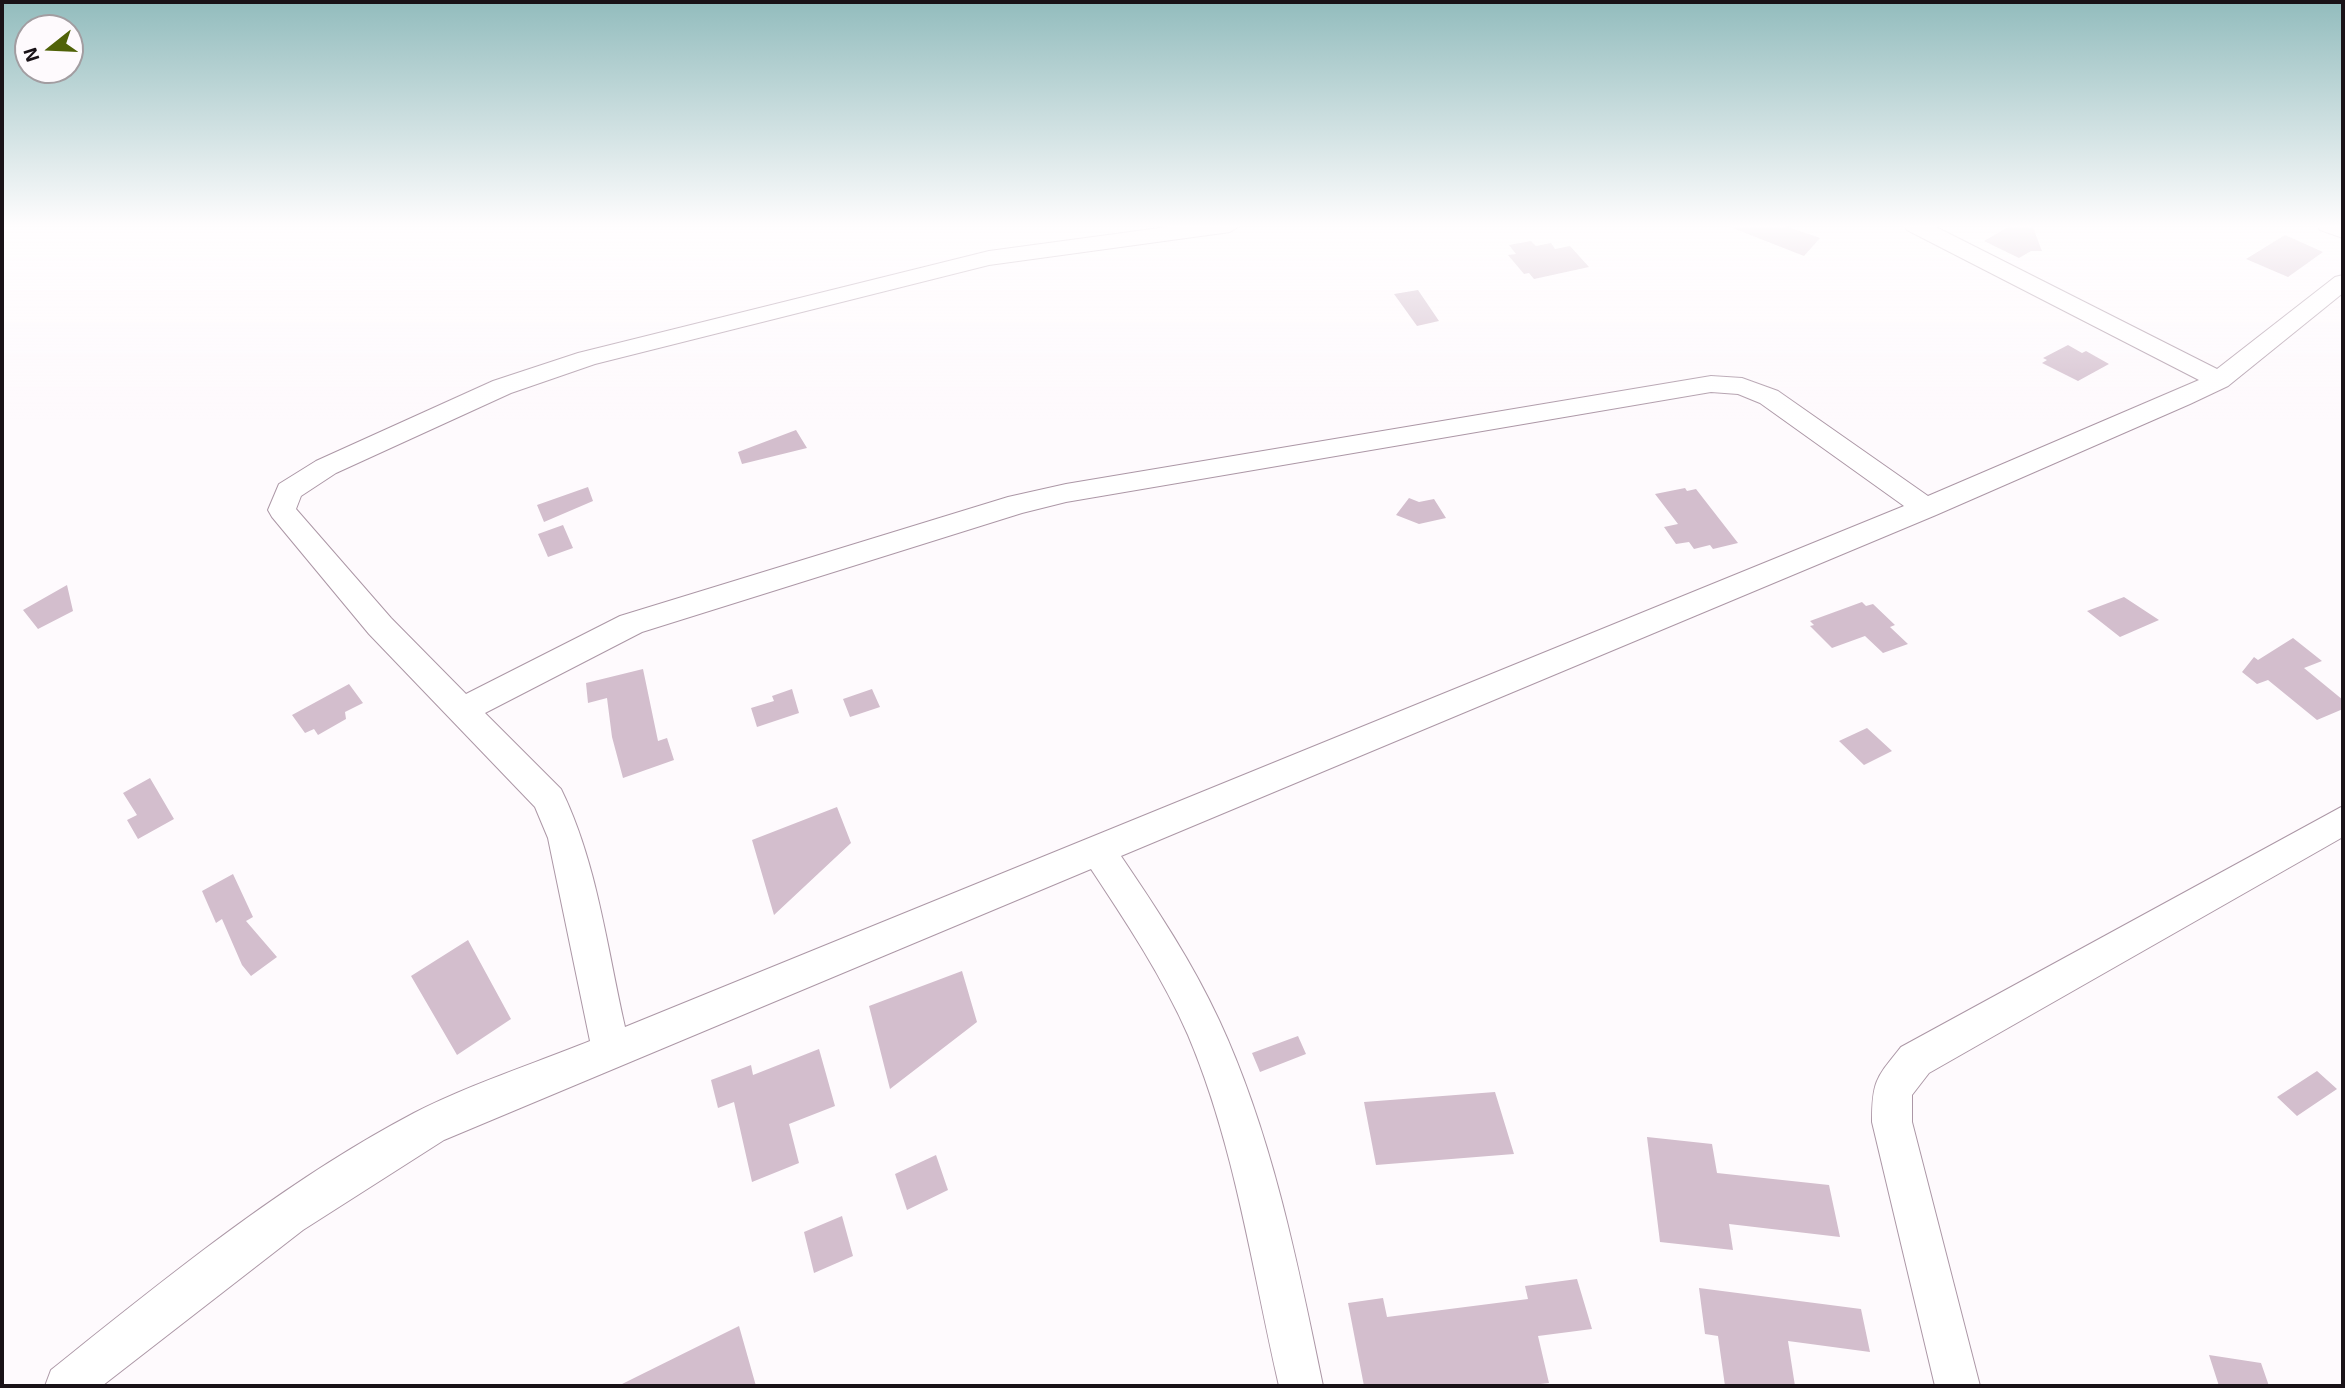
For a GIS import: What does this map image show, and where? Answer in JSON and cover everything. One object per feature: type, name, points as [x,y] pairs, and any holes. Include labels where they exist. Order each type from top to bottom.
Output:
[{"type":"street","points":[[612,1052],[557,814],[549,799],[380,626],[282,510],[289,491],[326,467],[502,387],[587,358],[861,290]]},
{"type":"street","points":[[2042,290],[2218,380]]},
{"type":"street","points":[[67,1386],[140,1326],[368,1161],[430,1126],[1097,848],[1926,508],[2218,380],[2333,290]]},
{"type":"street","points":[[463,710],[587,644],[631,624],[1018,504],[1066,493],[1711,384],[1742,386],[1769,397],[1926,508]]},
{"type":"street","points":[[1957,1386],[1892,1122],[1892,1089],[1915,1060],[2343,820]]},
{"type":"street","points":[[1097,848],[1174,968],[1217,1059],[1250,1163],[1301,1386]]},
{"type":"building","points":[[1418,290],[1439,321],[1417,326],[1394,294]]},
{"type":"building","points":[[2068,345],[2082,353],[2086,351],[2109,364],[2078,381],[2042,363],[2047,360],[2043,358]]},
{"type":"building","points":[[796,430],[807,448],[742,464],[738,452]]},
{"type":"building","points":[[588,487],[593,501],[544,522],[537,505]]},
{"type":"building","points":[[1685,488],[1687,491],[1696,489],[1738,543],[1713,549],[1710,545],[1694,549],[1689,542],[1676,544],[1664,527],[1678,524],[1655,494]]},
{"type":"building","points":[[1409,498],[1419,502],[1434,499],[1446,518],[1419,524],[1396,515]]},
{"type":"building","points":[[563,525],[573,548],[548,557],[538,534]]},
{"type":"building","points":[[67,585],[73,611],[38,629],[23,610]]},
{"type":"building","points":[[2124,597],[2159,620],[2120,637],[2087,611]]},
{"type":"building","points":[[1862,602],[1866,606],[1873,604],[1895,625],[1890,627],[1908,644],[1883,653],[1865,636],[1832,648],[1810,626],[1814,625],[1810,621]]},
{"type":"building","points":[[2293,638],[2322,661],[2304,668],[2343,700],[2343,709],[2317,720],[2268,680],[2257,684],[2242,672],[2254,657],[2258,660]]},
{"type":"building","points":[[643,669],[658,741],[667,738],[674,760],[623,778],[612,737],[607,698],[588,703],[586,683]]},
{"type":"building","points":[[349,684],[363,703],[345,712],[346,719],[318,735],[314,729],[305,733],[292,715]]},
{"type":"building","points":[[792,689],[799,713],[757,727],[751,708],[774,701],[772,696]]},
{"type":"building","points":[[872,689],[880,707],[850,717],[843,699]]},
{"type":"building","points":[[1867,728],[1892,751],[1864,765],[1839,741]]},
{"type":"building","points":[[150,778],[174,819],[138,839],[127,820],[137,815],[123,793]]},
{"type":"building","points":[[837,807],[851,843],[774,915],[752,840]]},
{"type":"building","points":[[233,874],[253,917],[246,921],[277,957],[251,976],[242,965],[222,919],[216,923],[202,891]]},
{"type":"building","points":[[468,940],[511,1019],[457,1055],[411,976]]},
{"type":"building","points":[[962,971],[977,1022],[890,1089],[869,1006]]},
{"type":"building","points":[[1298,1036],[1306,1054],[1260,1072],[1252,1053]]},
{"type":"building","points":[[819,1049],[835,1106],[789,1124],[799,1163],[752,1182],[734,1102],[718,1108],[711,1080],[751,1065],[753,1075]]},
{"type":"building","points":[[2317,1071],[2337,1089],[2297,1116],[2277,1097]]},
{"type":"building","points":[[1495,1092],[1514,1154],[1376,1165],[1364,1102]]},
{"type":"building","points":[[1647,1137],[1712,1144],[1717,1173],[1829,1185],[1840,1237],[1729,1224],[1733,1250],[1660,1242]]},
{"type":"building","points":[[936,1155],[948,1190],[907,1210],[895,1174]]},
{"type":"building","points":[[842,1216],[853,1256],[814,1273],[804,1232]]},
{"type":"building","points":[[1577,1279],[1592,1329],[1538,1336],[1549,1383],[1523,1386],[1364,1386],[1348,1303],[1383,1298],[1387,1317],[1528,1299],[1525,1286]]},
{"type":"building","points":[[1699,1288],[1861,1309],[1870,1352],[1788,1341],[1795,1386],[1725,1386],[1718,1336],[1705,1334]]},
{"type":"building","points":[[739,1326],[756,1386],[618,1386]]},
{"type":"building","points":[[2209,1355],[2261,1363],[2269,1386],[2219,1386]]}]
